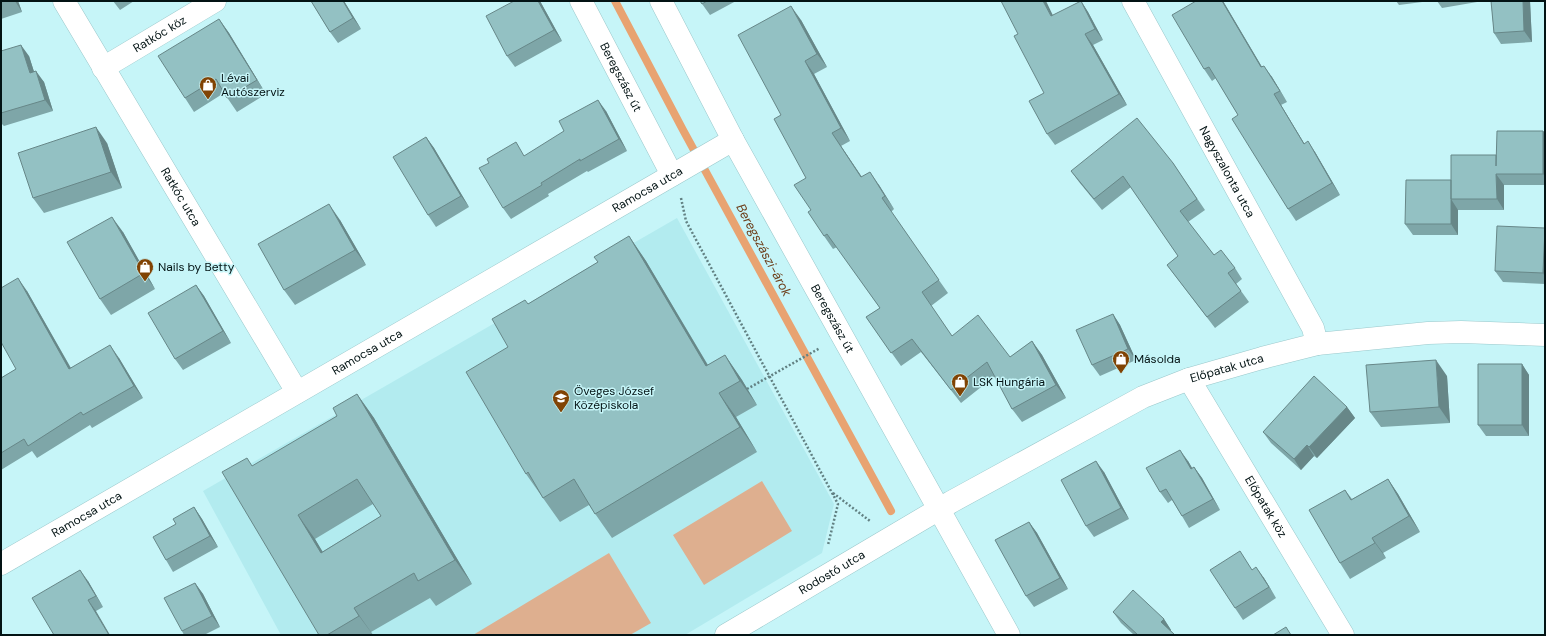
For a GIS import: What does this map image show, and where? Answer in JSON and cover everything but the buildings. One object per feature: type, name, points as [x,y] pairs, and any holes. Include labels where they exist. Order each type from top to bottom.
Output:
[{"type":"street","name":"Ratkóc utca","points":[[64,1],[297,392]]},
{"type":"street","name":"Ratkóc köz","points":[[103,68],[215,1]]},
{"type":"street","name":"Beregszász út","points":[[581,1],[678,171]]},
{"type":"street","name":"Beregszász út","points":[[661,1],[724,145],[938,510],[1008,635]]},
{"type":"street","name":"Nagyszalonta utca","points":[[1133,1],[1313,328],[1317,344]]},
{"type":"street","name":"Ramocsa utca","points":[[1,564],[724,145]]},
{"type":"street","name":"Előpatak utca","points":[[938,510],[1143,397],[1189,379],[1317,344],[1428,333],[1461,332],[1545,335]]},
{"type":"street","name":"Előpatak köz","points":[[1189,379],[1343,635]]},
{"type":"street","name":"Rodostó utca","points":[[726,635],[938,510]]},
{"type":"path","points":[[678,171],[678,186],[686,221],[838,504],[826,552]]},
{"type":"path","points":[[747,389],[819,348]]},
{"type":"path","points":[[831,492],[872,523]]},
{"type":"shaded area","name":"Öveges József Középiskola","points":[[677,218],[834,504],[822,553],[685,635],[281,635],[203,491]]},
{"type":"shaded area","points":[[762,481],[792,531],[704,585],[673,535]]},
{"type":"shaded area","points":[[609,553],[651,623],[630,635],[473,635]]},
{"type":"waterway","name":"Beregszászi-árok","points":[[615,1],[683,130],[891,511]]},
{"type":"place","name":"Lévai Autószerviz","points":[[208,100]]},
{"type":"place","name":"Nails by Betty","points":[[145,282]]},
{"type":"place","name":"Másolda","points":[[1121,374]]},
{"type":"place","name":"LSK Hungária","points":[[960,397]]},
{"type":"place","name":"Öveges József Középiskola","points":[[561,413]]}]
